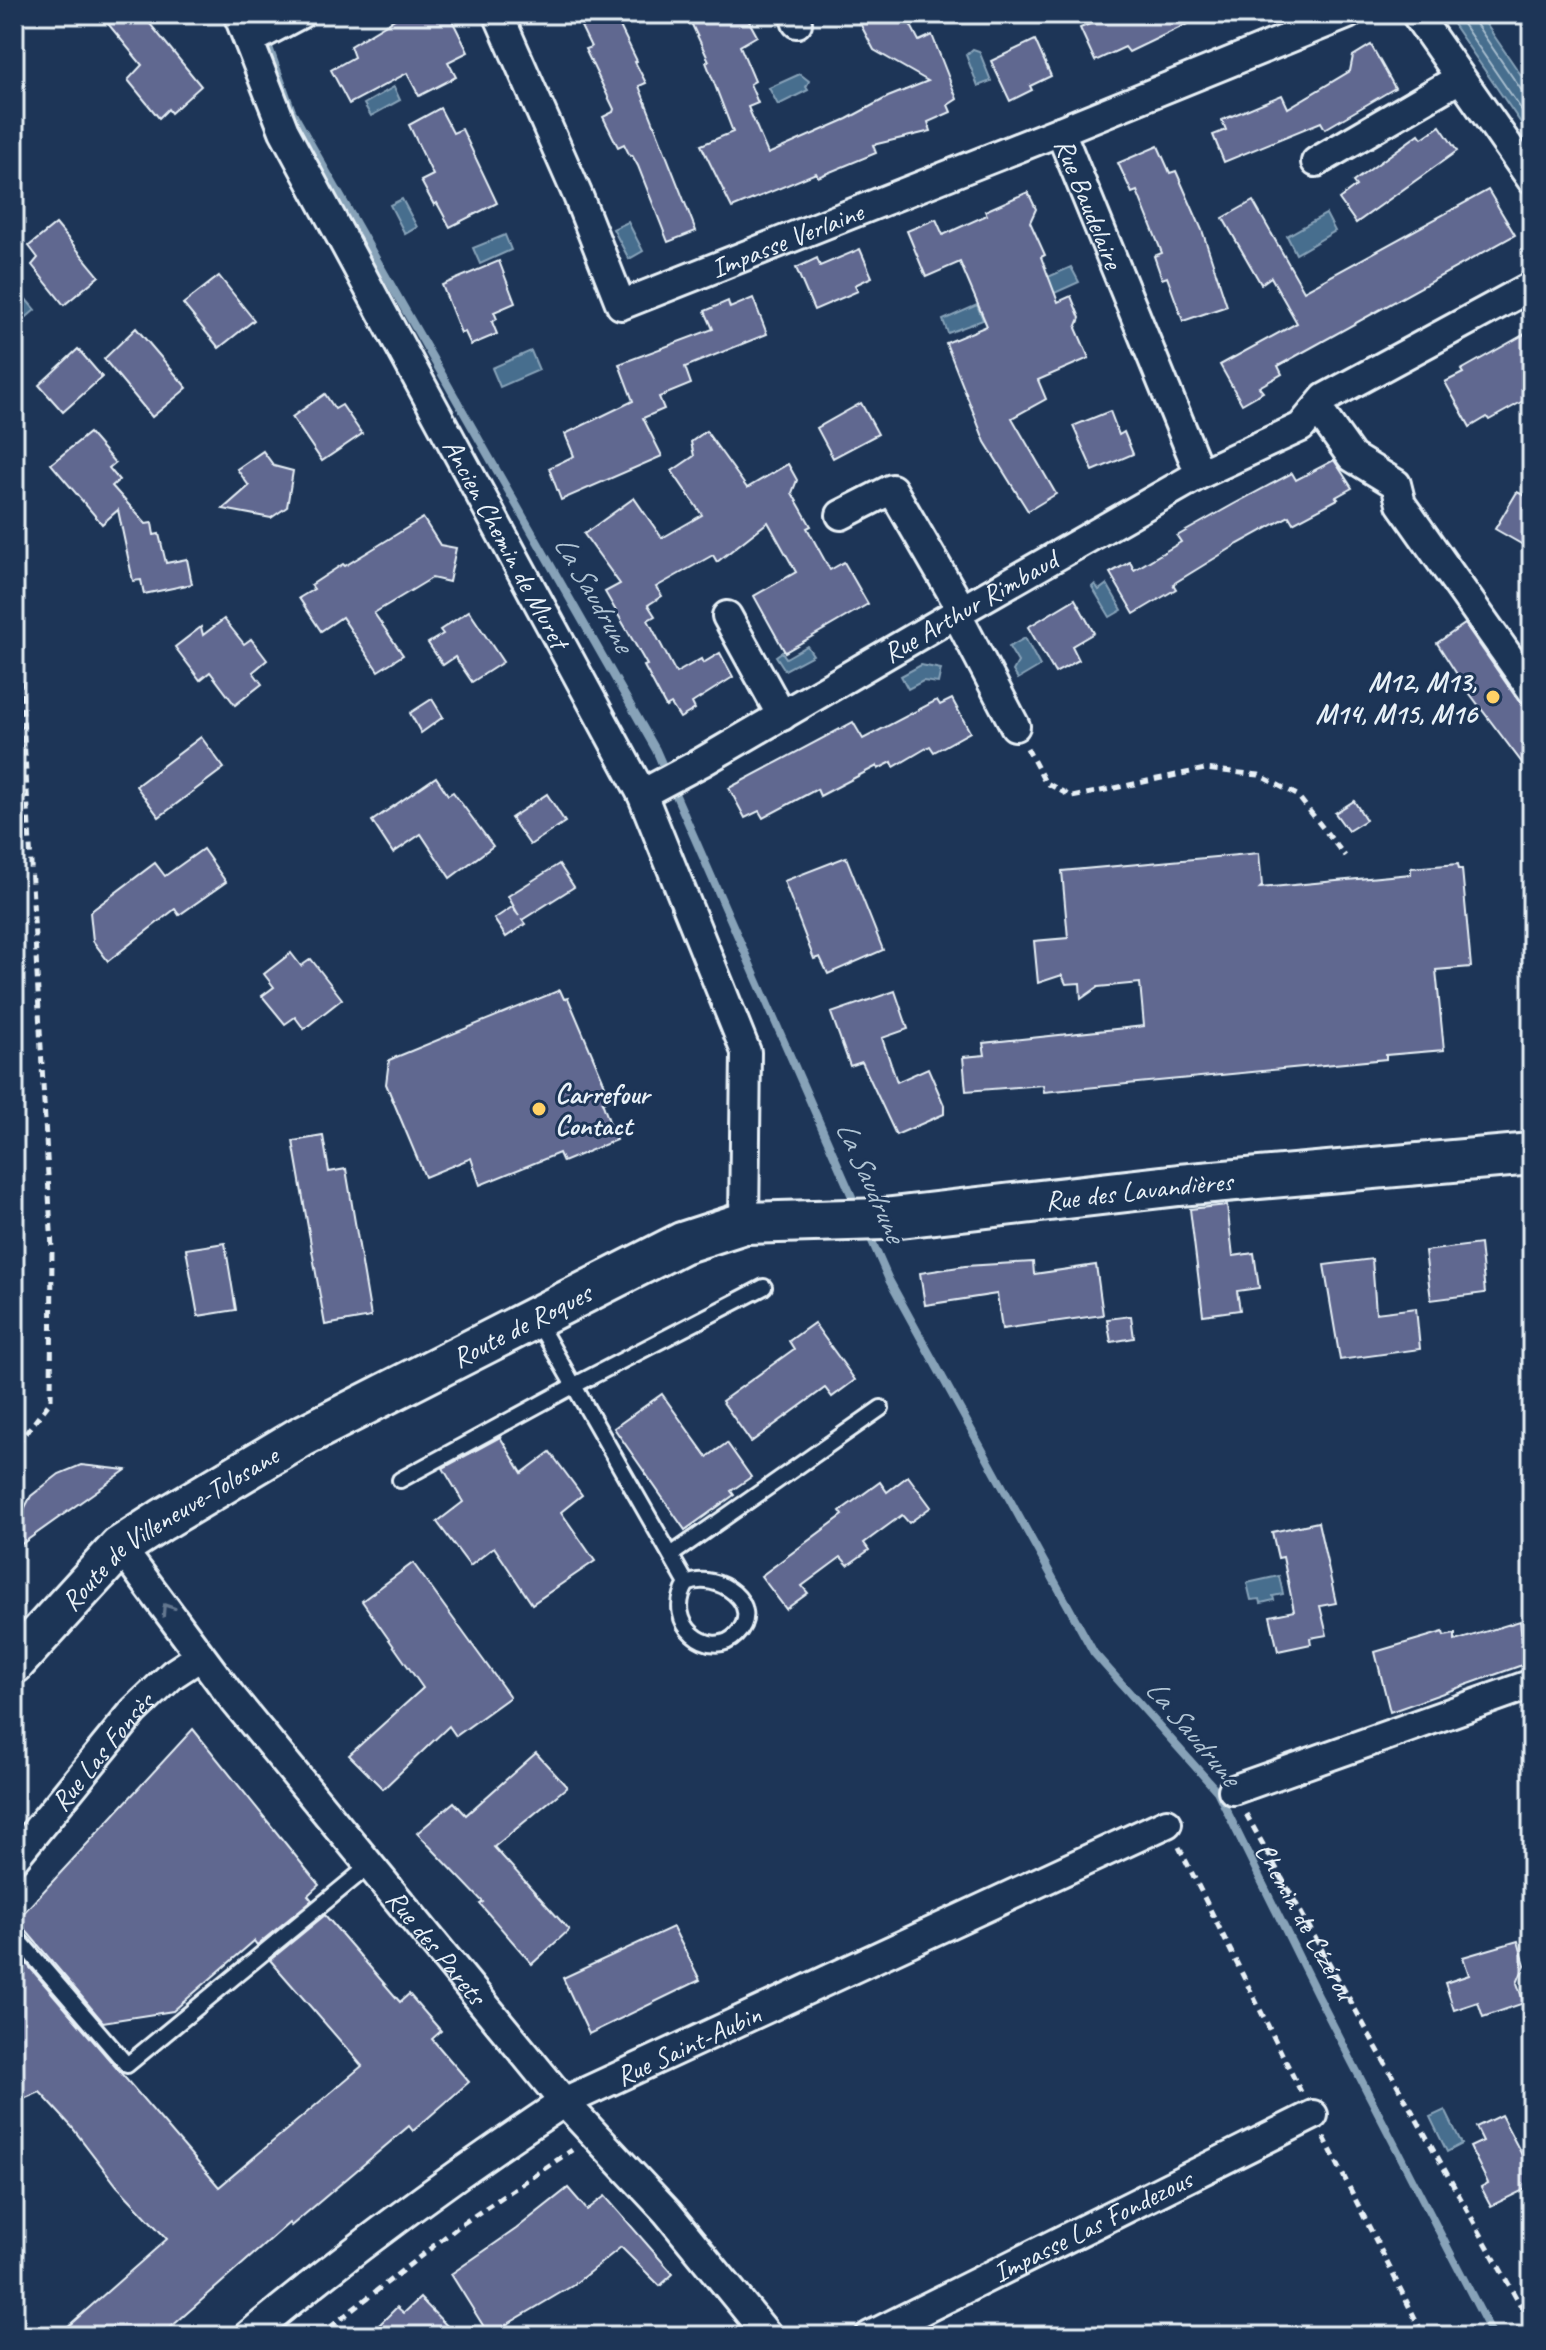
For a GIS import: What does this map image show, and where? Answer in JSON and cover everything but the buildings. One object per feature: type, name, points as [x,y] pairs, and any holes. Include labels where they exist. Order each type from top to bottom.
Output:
[{"type":"street","name":"Ancien Chemin de Muret","points":[[238,14],[284,131],[642,794],[746,1052],[744,1223]]},
{"type":"street","name":"Impasse Verlaine","points":[[498,14],[578,196],[621,305],[1060,131]]},
{"type":"street","name":"Rue Baudelaire","points":[[1200,474],[1060,131],[1348,14]]},
{"type":"street","points":[[1416,14],[1532,180]]},
{"type":"street","points":[[249,41],[294,17]]},
{"type":"street","points":[[1316,162],[1460,78]]},
{"type":"street","name":"Rue Arthur Rimbaud","points":[[642,794],[1200,474],[1309,418],[1325,398],[1532,286]]},
{"type":"street","points":[[1309,418],[1352,457],[1396,484],[1401,504],[1532,690]]},
{"type":"street","points":[[841,515],[892,489],[959,612],[1015,726]]},
{"type":"street","points":[[727,616],[782,716]]},
{"type":"street","name":"Rue des Lavandières","points":[[744,1223],[895,1218],[1179,1185],[1532,1154]]},
{"type":"street","name":"Route de Roques","points":[[301,1437],[682,1243],[744,1223]]},
{"type":"street","name":"Route de Villeneuve-Tolosane","points":[[14,1663],[120,1547],[301,1437]]},
{"type":"street","name":"Rue des Parets","points":[[120,1547],[141,1571],[199,1657],[564,2102],[667,2212],[768,2336]]},
{"type":"street","name":"Rue Las Fonsès","points":[[14,1858],[134,1711],[173,1674],[199,1657]]},
{"type":"street","points":[[1233,1790],[1532,1684]]},
{"type":"street","name":"Rue Saint-Aubin","points":[[248,2336],[316,2280],[509,2138],[564,2102],[1167,1823]]},
{"type":"street","name":"Impasse Las Fondezous","points":[[870,2336],[1313,2115]]},
{"type":"lane","points":[[400,1480],[764,1287]]},
{"type":"lane","points":[[536,1317],[687,1584]]},
{"type":"lane","points":[[671,1555],[881,1408]]},
{"type":"lane","points":[[694,1580],[707,1581],[733,1590],[746,1611],[744,1624],[737,1635],[709,1644],[684,1624],[680,1616],[681,1595],[687,1584],[694,1580]]},
{"type":"lane","points":[[14,1934],[127,2065],[370,1865]]},
{"type":"path","points":[[14,553],[52,1249],[51,1401],[14,1448]]},
{"type":"path","points":[[1015,726],[1045,782],[1072,797],[1205,769],[1259,775],[1297,795],[1345,856]]},
{"type":"path","points":[[14,728],[26,761]]},
{"type":"path","name":"Chemin de Cézérou","points":[[1233,1790],[1532,2326]]},
{"type":"path","points":[[1167,1823],[1424,2336]]},
{"type":"path","points":[[319,2336],[459,2226],[596,2134]]},
{"type":"water","points":[[1446,14],[1479,14],[1532,91],[1532,139]]},
{"type":"water","points":[[973,49],[979,51],[991,81],[978,86],[966,55]]},
{"type":"water","points":[[800,74],[809,81],[808,90],[778,105],[769,88]]},
{"type":"water","points":[[394,87],[400,100],[371,116],[364,104]]},
{"type":"water","points":[[402,199],[417,227],[405,234],[390,205]]},
{"type":"water","points":[[1326,214],[1335,231],[1296,254],[1287,236]]},
{"type":"water","points":[[628,222],[643,251],[629,259],[613,229]]},
{"type":"water","points":[[505,235],[511,250],[480,264],[473,248]]},
{"type":"water","points":[[1071,267],[1079,282],[1048,296],[1041,280]]},
{"type":"water","points":[[14,285],[35,310],[22,321],[14,311]]},
{"type":"water","points":[[977,305],[983,320],[948,333],[943,320]]},
{"type":"water","points":[[531,351],[539,370],[500,387],[492,368]]},
{"type":"water","points":[[1095,584],[1099,590],[1107,584],[1122,610],[1110,617],[1092,587]]},
{"type":"water","points":[[1025,638],[1040,666],[1018,679],[1013,671],[1018,662],[1009,647]]},
{"type":"water","points":[[807,646],[813,655],[785,670],[776,656],[782,652],[786,658]]},
{"type":"water","points":[[921,665],[941,669],[938,683],[923,681],[908,689],[901,676]]},
{"type":"water","points":[[1279,1576],[1283,1594],[1261,1603],[1260,1599],[1251,1600],[1247,1583]]},
{"type":"water","points":[[1445,2110],[1462,2144],[1447,2152],[1430,2117]]},
{"type":"waterway","name":"La Saudrune","points":[[257,14],[292,111],[656,750],[857,1208]]},
{"type":"waterway","name":"La Saudrune","points":[[868,1232],[889,1280],[1094,1653],[1217,1791],[1318,1996],[1493,2336]]},
{"type":"place","name":"M12, M13, M14, M15, M16","points":[[1493,697]]},
{"type":"place","name":"Carrefour Contact","points":[[539,1109]]}]
